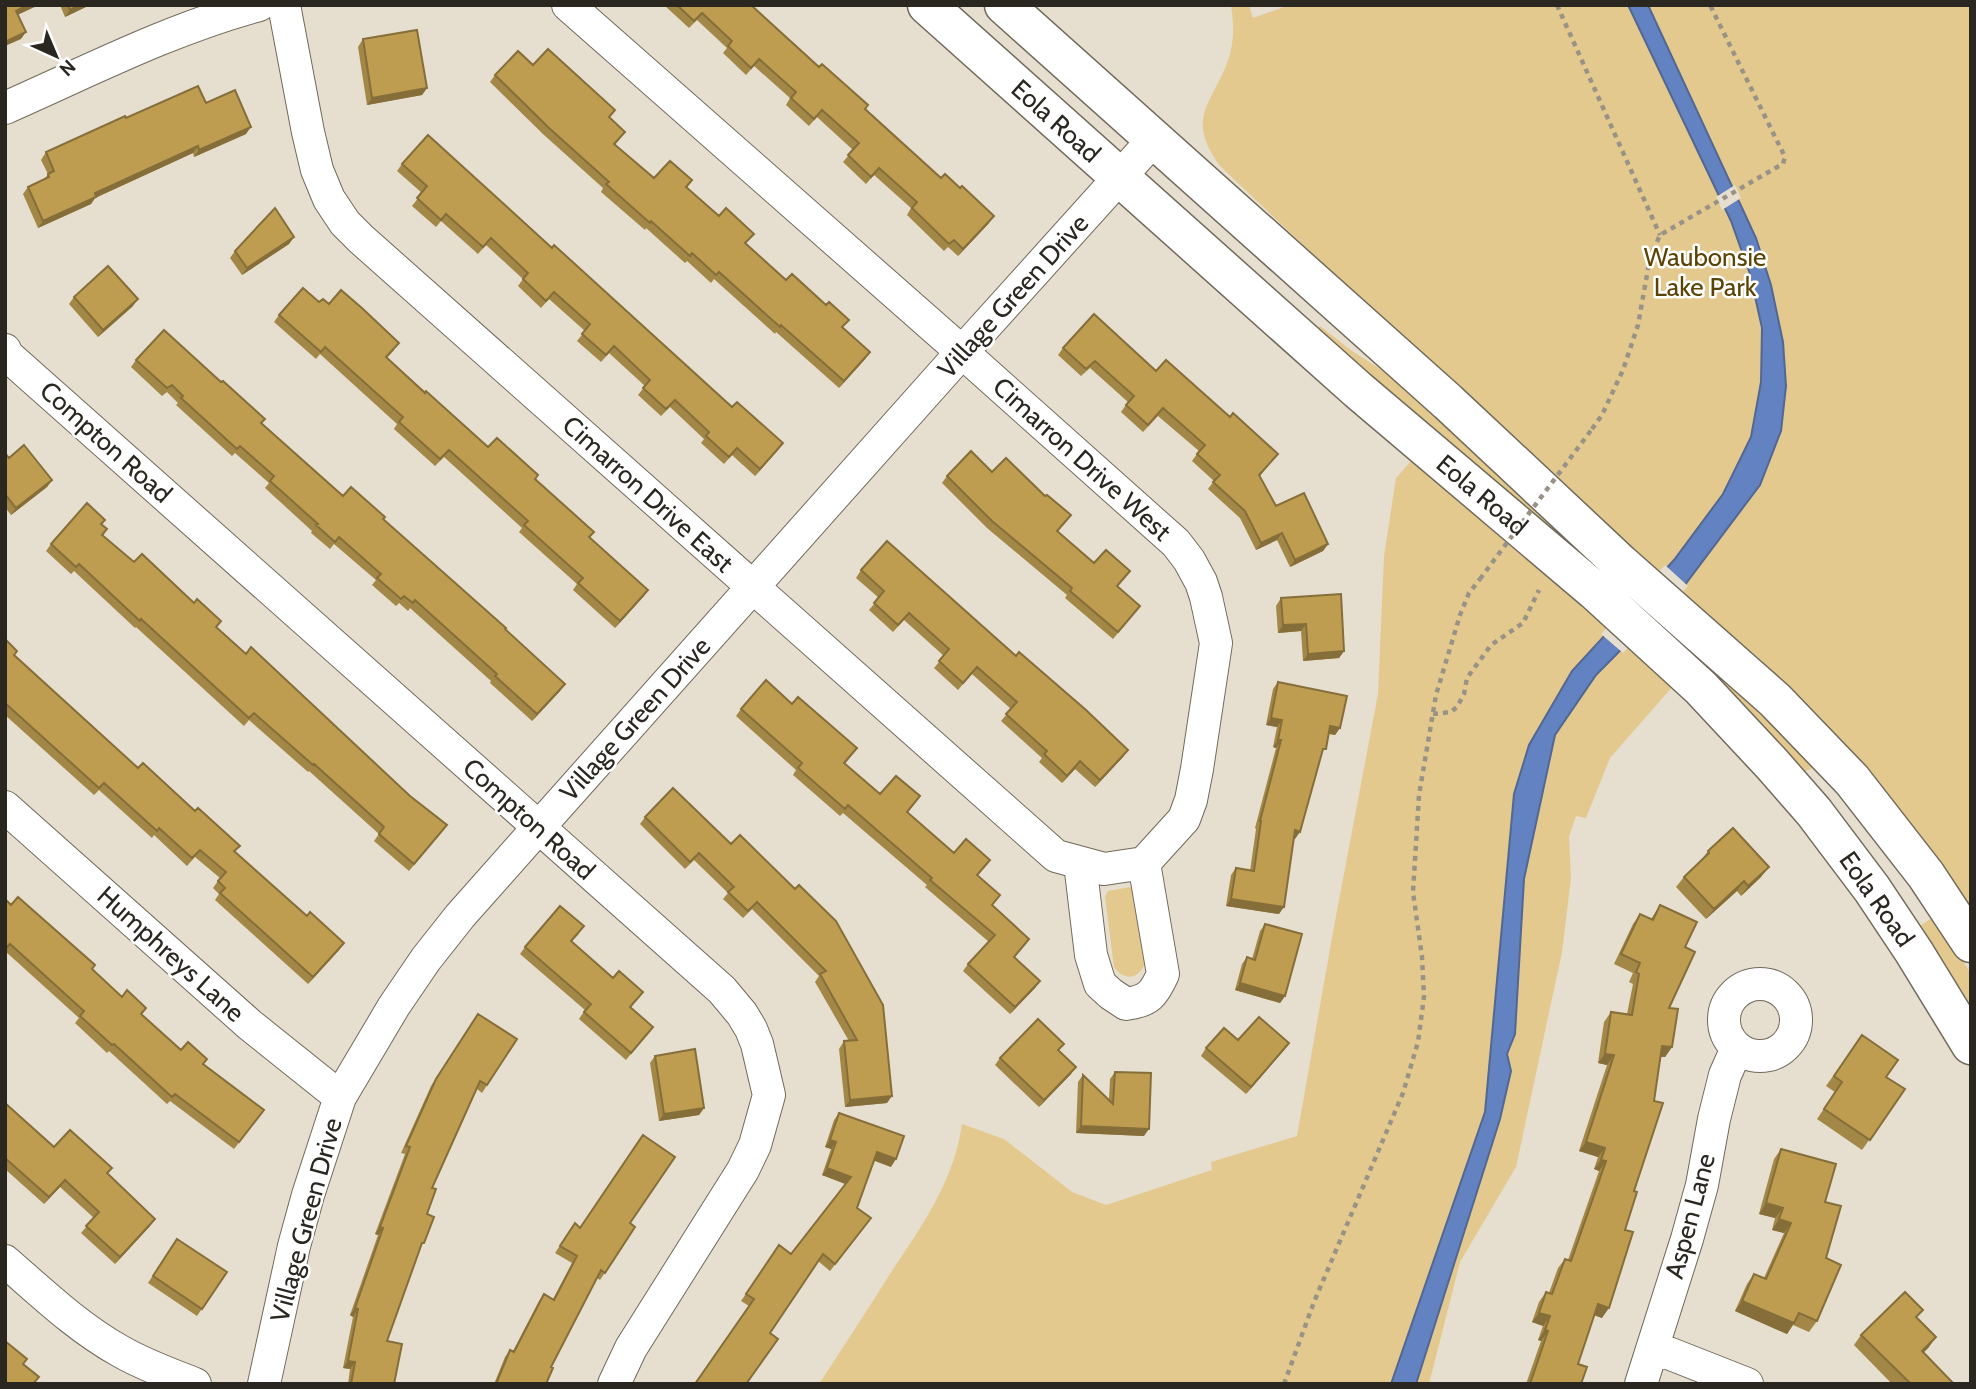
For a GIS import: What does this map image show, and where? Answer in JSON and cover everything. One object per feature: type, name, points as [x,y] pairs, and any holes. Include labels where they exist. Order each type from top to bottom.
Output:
[{"type":"main road","name":"Eola Road","points":[[927,5],[1358,390],[1595,591],[1665,654],[1734,723],[1814,813],[1872,889],[1971,1045]]},
{"type":"main road","name":"Eola Road","points":[[1004,5],[1448,402],[1620,563],[1775,700],[1852,780],[1926,875],[1971,943]]},
{"type":"street","points":[[5,108],[176,32],[218,16],[259,5]]},
{"type":"street","name":"Cimarron Drive East","points":[[284,5],[317,170],[329,199],[345,223],[1056,856],[1104,869],[1144,863]]},
{"type":"street","name":"Cimarron Drive West","points":[[568,5],[1176,543],[1189,560],[1206,597],[1216,643],[1198,769],[1184,819],[1144,863]]},
{"type":"street","name":"Village Green Drive","points":[[264,1384],[294,1246],[340,1097],[426,958],[460,916],[752,587],[1154,139]]},
{"type":"street","name":"Compton Road","points":[[6,354],[539,827],[729,998],[742,1014],[754,1037],[769,1095],[755,1145],[743,1170],[631,1348],[614,1384]]},
{"type":"street","name":"Humphreys Lane","points":[[5,807],[250,1025],[340,1097]]},
{"type":"street","points":[[1080,863],[1091,956],[1100,984],[1126,1004],[1142,1002],[1155,991],[1163,974],[1144,863]]},
{"type":"street","name":"Aspen Lane","points":[[1641,1384],[1698,1198],[1725,1075],[1737,1048]]},
{"type":"street","points":[[5,1261],[86,1330],[145,1364],[195,1384]]},
{"type":"street","points":[[1653,1347],[1747,1384]]},
{"type":"path","points":[[1557,5],[1660,235]]},
{"type":"path","points":[[1284,1384],[1314,1302],[1403,1093],[1418,1042],[1424,997],[1422,957],[1413,891],[1419,795],[1436,695],[1460,615],[1469,593],[1602,415],[1623,370],[1638,325],[1650,258],[1660,235],[1783,164],[1783,150],[1710,5]]},
{"type":"path","points":[[1433,714],[1451,712],[1457,707],[1464,694],[1467,678],[1497,640],[1523,623],[1539,590]]},
{"type":"green space","name":"Waubonsie Lake Park","points":[[1231,5],[1249,5],[1253,18],[1290,5],[1971,5],[1971,908],[1869,772],[1757,656],[1724,629],[1736,685],[1813,766],[1804,772],[1695,661],[1610,758],[1586,818],[1576,816],[1569,837],[1571,878],[1562,952],[1516,1167],[1460,1262],[1429,1384],[819,1384],[935,1203],[952,1165],[962,1124],[1004,1139],[1072,1192],[1106,1205],[1212,1170],[1211,1162],[1297,1136],[1378,694],[1384,556],[1396,478],[1434,435],[1316,332],[1320,326],[1352,351],[1405,385],[1446,421],[1469,395],[1375,313],[1221,167],[1209,148],[1203,132],[1203,118],[1232,44]]},
{"type":"green space","points":[[1131,887],[1134,889],[1145,963],[1139,973],[1131,977],[1122,975],[1114,967],[1105,897],[1108,891]]},
{"type":"green space","points":[[1935,916],[1971,974],[1971,1012],[1918,927]]},
{"type":"water","points":[[1628,5],[1648,5],[1756,238],[1771,285],[1783,342],[1786,386],[1781,431],[1760,485],[1684,586],[1596,675],[1555,735],[1524,879],[1515,1034],[1507,1054],[1511,1071],[1500,1119],[1416,1384],[1391,1384],[1485,1112],[1514,794],[1529,745],[1572,671],[1674,560],[1723,494],[1751,437],[1761,382],[1762,328],[1750,274],[1731,221]]},
{"type":"pier","points":[[1735,185],[1741,198],[1722,210],[1716,197]]},
{"type":"pier","points":[[1665,565],[1688,586],[1623,653],[1601,634]]},
{"type":"building","points":[[5,5],[28,5],[16,11],[26,32],[5,42]]},
{"type":"building","points":[[677,5],[751,5],[819,67],[822,64],[868,105],[865,109],[941,178],[945,174],[960,188],[962,186],[994,216],[963,249],[954,240],[949,244],[912,208],[917,202],[879,168],[871,177],[848,155],[859,143],[822,110],[814,119],[791,98],[796,92],[759,59],[751,68],[728,46],[732,41],[702,13],[694,21]]},
{"type":"building","points":[[417,30],[427,88],[372,98],[363,39]]},
{"type":"building","points":[[548,49],[615,110],[609,117],[625,132],[614,144],[654,178],[670,161],[692,180],[686,187],[719,216],[726,208],[754,234],[745,243],[786,280],[792,274],[826,305],[829,302],[849,320],[842,327],[870,352],[844,381],[719,272],[716,275],[692,253],[690,256],[651,221],[650,223],[606,184],[609,182],[495,75],[518,51],[533,65]]},
{"type":"building","points":[[198,86],[206,103],[235,90],[251,127],[199,150],[198,146],[95,193],[96,197],[43,221],[28,187],[49,177],[48,174],[54,171],[46,152]]},
{"type":"building","points":[[428,135],[732,407],[737,402],[783,443],[760,469],[737,448],[729,457],[706,436],[709,432],[675,400],[666,409],[643,388],[650,380],[614,346],[606,355],[582,334],[590,324],[554,292],[546,301],[523,279],[528,273],[491,238],[483,247],[446,214],[441,220],[417,198],[427,186],[402,164]]},
{"type":"building","points":[[275,208],[294,237],[247,268],[235,251]]},
{"type":"building","points":[[108,266],[138,299],[103,330],[74,297]]},
{"type":"building","points":[[303,288],[319,302],[323,299],[329,304],[341,290],[399,343],[386,357],[488,447],[497,438],[538,475],[535,479],[594,532],[589,537],[648,590],[620,621],[578,583],[583,578],[524,525],[528,521],[449,450],[440,459],[399,422],[403,417],[325,347],[321,352],[279,315]]},
{"type":"building","points":[[1094,314],[1156,371],[1166,360],[1230,417],[1233,413],[1278,454],[1259,475],[1276,506],[1304,493],[1328,544],[1295,560],[1282,533],[1261,543],[1245,511],[1213,482],[1220,475],[1197,454],[1205,445],[1163,408],[1148,425],[1126,405],[1134,396],[1095,361],[1086,369],[1063,348]]},
{"type":"building","points":[[164,330],[265,419],[261,423],[343,496],[351,487],[385,517],[383,519],[565,684],[537,714],[415,600],[413,603],[404,596],[401,599],[377,578],[381,574],[339,537],[335,542],[316,525],[318,524],[270,481],[274,476],[240,446],[237,449],[181,398],[183,396],[172,385],[167,388],[136,360]]},
{"type":"building","points":[[24,445],[52,480],[16,508],[5,494],[5,453],[9,458]]},
{"type":"building","points":[[971,451],[992,472],[1006,458],[1045,496],[1071,515],[1057,531],[1094,563],[1106,550],[1130,571],[1117,586],[1140,606],[1118,632],[1070,591],[1072,588],[992,521],[947,476]]},
{"type":"building","points":[[87,503],[105,520],[101,524],[107,529],[102,535],[134,562],[142,554],[194,603],[197,599],[221,621],[216,627],[246,654],[251,647],[410,796],[447,825],[414,864],[379,834],[384,827],[314,764],[254,713],[249,718],[79,564],[76,567],[51,544]]},
{"type":"building","points":[[887,541],[1016,656],[1019,652],[1086,710],[1128,750],[1100,780],[1080,761],[1067,776],[1044,754],[1047,751],[1006,714],[1017,702],[977,667],[963,683],[939,661],[949,649],[909,613],[898,625],[874,603],[884,591],[861,570]]},
{"type":"building","points":[[1341,594],[1344,651],[1308,654],[1306,624],[1283,625],[1281,598]]},
{"type":"building","points":[[5,639],[17,651],[14,655],[138,768],[143,763],[195,811],[198,808],[240,846],[234,851],[307,916],[310,912],[344,943],[313,977],[220,893],[225,888],[218,881],[226,872],[200,850],[192,858],[159,828],[157,831],[104,783],[99,788],[5,703]]},
{"type":"building","points":[[766,680],[792,704],[798,697],[857,748],[844,763],[880,794],[896,776],[920,796],[907,812],[954,853],[966,839],[990,860],[977,875],[1000,895],[992,905],[1029,939],[1014,957],[1040,981],[1015,1007],[968,964],[995,935],[848,805],[845,809],[798,768],[802,763],[741,709]]},
{"type":"building","points":[[1278,682],[1347,696],[1340,728],[1330,726],[1326,749],[1323,749],[1300,832],[1295,830],[1284,907],[1231,899],[1236,868],[1254,871],[1260,821],[1281,740],[1278,740],[1282,720],[1271,718]]},
{"type":"building","points":[[673,788],[731,844],[740,835],[795,889],[799,885],[836,921],[883,1005],[892,1096],[850,1100],[844,1041],[857,1040],[820,974],[826,971],[757,902],[748,911],[728,892],[734,887],[699,853],[690,862],[645,817]]},
{"type":"building","points":[[1733,828],[1769,867],[1748,886],[1744,881],[1714,909],[1684,877]]},
{"type":"building","points":[[18,897],[95,965],[92,969],[122,997],[127,990],[146,1008],[141,1014],[181,1050],[188,1042],[207,1059],[203,1064],[264,1110],[239,1142],[175,1094],[172,1097],[80,1016],[84,1011],[10,944],[5,949],[5,899],[11,905]]},
{"type":"building","points":[[1660,905],[1697,922],[1685,947],[1695,952],[1669,1008],[1678,1009],[1672,1047],[1662,1046],[1654,1101],[1663,1103],[1634,1191],[1637,1192],[1625,1230],[1633,1232],[1609,1308],[1598,1304],[1578,1364],[1587,1367],[1581,1384],[1530,1384],[1548,1331],[1545,1330],[1550,1316],[1539,1313],[1546,1292],[1552,1294],[1565,1259],[1571,1261],[1606,1161],[1601,1160],[1605,1148],[1586,1142],[1614,1055],[1605,1054],[1611,1012],[1632,1015],[1639,974],[1636,972],[1640,963],[1621,954],[1640,914],[1653,920]]},
{"type":"building","points":[[560,906],[584,926],[571,941],[613,978],[619,971],[643,992],[630,1007],[653,1027],[631,1053],[584,1012],[591,1004],[525,947]]},
{"type":"building","points":[[1265,924],[1302,934],[1285,996],[1240,983],[1247,957],[1255,960]]},
{"type":"building","points":[[478,1014],[517,1039],[487,1085],[480,1081],[432,1188],[436,1189],[427,1214],[434,1217],[387,1341],[402,1344],[394,1384],[351,1384],[355,1362],[348,1361],[358,1309],[355,1308],[383,1228],[380,1227],[410,1147],[406,1146],[436,1079]]},
{"type":"building","points":[[1259,1017],[1289,1043],[1251,1087],[1206,1048],[1224,1028],[1238,1040]]},
{"type":"building","points":[[1038,1019],[1064,1044],[1058,1050],[1076,1067],[1044,1100],[1000,1058]]},
{"type":"building","points":[[1862,1035],[1898,1060],[1886,1077],[1905,1089],[1870,1140],[1824,1109],[1842,1082],[1834,1076]]},
{"type":"building","points":[[695,1049],[704,1108],[664,1114],[655,1056]]},
{"type":"building","points":[[1115,1072],[1151,1073],[1149,1129],[1081,1126],[1083,1075],[1113,1104]]},
{"type":"building","points":[[5,1103],[54,1147],[70,1130],[112,1168],[107,1173],[155,1219],[120,1257],[86,1226],[99,1212],[65,1180],[49,1197],[5,1158]]},
{"type":"building","points":[[839,1113],[904,1136],[896,1159],[877,1152],[857,1208],[871,1218],[835,1264],[823,1254],[770,1333],[778,1339],[746,1384],[695,1384],[754,1299],[746,1294],[779,1245],[791,1254],[851,1177],[827,1168],[836,1142],[830,1140]]},
{"type":"building","points":[[643,1135],[675,1157],[630,1223],[635,1227],[605,1273],[601,1270],[551,1367],[553,1368],[546,1384],[496,1384],[510,1350],[514,1352],[544,1294],[554,1300],[577,1256],[560,1246],[575,1223],[580,1228]]},
{"type":"building","points":[[1781,1149],[1836,1164],[1825,1202],[1841,1206],[1826,1258],[1841,1265],[1817,1321],[1799,1313],[1794,1323],[1742,1301],[1754,1274],[1766,1279],[1791,1223],[1779,1219],[1783,1208],[1766,1203]]},
{"type":"building","points":[[177,1239],[227,1272],[202,1309],[153,1276]]},
{"type":"building","points":[[1905,1292],[1923,1310],[1916,1317],[1936,1337],[1922,1351],[1954,1384],[1911,1384],[1861,1335]]},
{"type":"building","points":[[5,1341],[27,1359],[23,1364],[39,1377],[33,1384],[5,1384]]}]
